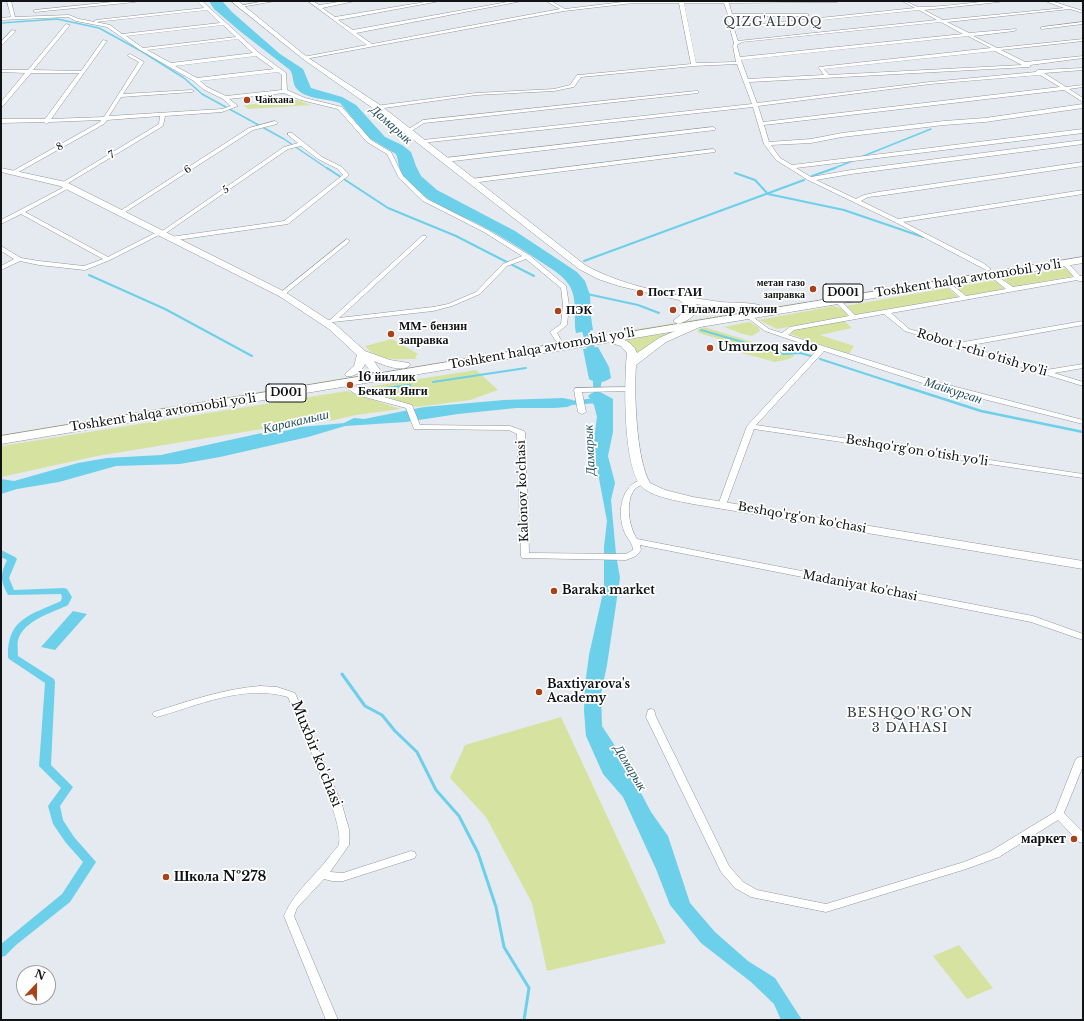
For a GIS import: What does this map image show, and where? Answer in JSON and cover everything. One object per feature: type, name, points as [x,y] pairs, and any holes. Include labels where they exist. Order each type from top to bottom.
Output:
[{"type":"highway","name":"Toshkent halqa avtomobil yo'li","points":[[377,374],[404,365],[747,315],[814,301],[1049,262],[1083,254]]},
{"type":"highway","name":"Toshkent halqa avtomobil yo'li","points":[[1049,262],[1065,263],[1083,260]]},
{"type":"highway","name":"Toshkent halqa avtomobil yo'li","points":[[604,336],[758,307],[837,300],[946,282],[990,272]]},
{"type":"highway","name":"Toshkent halqa avtomobil yo'li","points":[[1,432],[207,402],[565,341]]},
{"type":"highway","name":"Toshkent halqa avtomobil yo'li","points":[[1,440],[207,402]]},
{"type":"main road","points":[[237,4],[305,58],[377,107],[582,267],[592,273],[624,285],[676,297],[735,307],[758,307]]},
{"type":"main road","points":[[1,170],[65,186],[282,294],[329,322],[353,343],[377,374]]},
{"type":"main road","points":[[676,297],[687,302],[693,308],[690,314],[678,321]]},
{"type":"main road","points":[[631,364],[642,353],[662,339],[703,322]]},
{"type":"main road","points":[[604,336],[628,346],[632,354],[630,389],[636,456],[643,481]]},
{"type":"main road","points":[[363,354],[386,362],[404,365]]},
{"type":"main road","points":[[347,379],[358,366],[363,354]]},
{"type":"main road","name":"Beshqo'rg'on ko'chasi","points":[[643,481],[650,488],[662,493],[722,505],[1083,565]]},
{"type":"street","points":[[9,1],[12,16]]},
{"type":"street","points":[[1,19],[12,16],[135,1]]},
{"type":"street","points":[[199,1],[222,24],[257,54],[284,74],[285,91]]},
{"type":"street","points":[[237,4],[273,1]]},
{"type":"street","points":[[310,1],[371,46]]},
{"type":"street","points":[[317,7],[353,1]]},
{"type":"street","points":[[334,19],[438,1]]},
{"type":"street","points":[[352,32],[520,1]]},
{"type":"street","points":[[548,1],[564,10]]},
{"type":"street","points":[[681,1],[694,65]]},
{"type":"street","points":[[726,1],[733,28],[738,61],[755,105],[767,144],[778,159],[810,179],[857,201],[981,264],[1011,289]]},
{"type":"street","points":[[305,58],[564,10],[633,2],[837,1]]},
{"type":"street","points":[[904,1],[1040,72],[1083,100]]},
{"type":"street","points":[[933,7],[959,1]]},
{"type":"street","points":[[733,28],[999,1]]},
{"type":"street","points":[[1047,1],[1083,12]]},
{"type":"street","points":[[736,43],[741,41],[1072,8]]},
{"type":"street","points":[[87,22],[207,9]]},
{"type":"street","points":[[730,15],[844,16]]},
{"type":"street","points":[[1,121],[46,122],[222,110],[235,106],[225,98],[205,88],[196,80],[108,26],[87,22],[69,16],[12,16]]},
{"type":"street","points":[[1042,28],[1083,23]]},
{"type":"street","points":[[122,35],[222,24]]},
{"type":"street","points":[[1,105],[68,25]]},
{"type":"street","points":[[377,107],[476,94],[554,90],[572,86],[579,76],[738,61],[1014,30]]},
{"type":"street","points":[[1,45],[14,31]]},
{"type":"street","points":[[142,48],[239,38]]},
{"type":"street","points":[[828,77],[821,68],[1083,40]]},
{"type":"street","points":[[46,122],[105,41]]},
{"type":"street","points":[[170,65],[257,54]]},
{"type":"street","name":"8","points":[[13,173],[102,123],[142,62],[130,55]]},
{"type":"street","points":[[746,81],[1027,65],[1083,57]]},
{"type":"street","points":[[423,142],[755,105],[930,83],[1083,69]]},
{"type":"street","points":[[196,80],[279,70]]},
{"type":"street","points":[[1,71],[83,72]]},
{"type":"street","points":[[761,124],[1083,86]]},
{"type":"street","points":[[119,96],[192,91]]},
{"type":"street","points":[[225,98],[285,91],[303,99],[340,108],[368,141],[389,153],[401,177],[425,200],[486,231],[527,256],[564,287],[566,295],[566,316],[564,325],[553,332],[565,341]]},
{"type":"street","points":[[408,131],[423,122],[696,92]]},
{"type":"street","points":[[767,144],[811,141],[842,135],[944,123],[985,120],[1083,106]]},
{"type":"street","name":"7","points":[[1,222],[22,212],[65,186],[161,125],[163,114]]},
{"type":"street","name":"6","points":[[120,214],[250,129],[274,123]]},
{"type":"street","points":[[445,160],[713,129]]},
{"type":"street","points":[[790,167],[1083,131]]},
{"type":"street","points":[[1,248],[19,259],[39,263],[85,268],[163,235],[286,223],[346,175],[340,168],[297,145],[290,134]]},
{"type":"street","points":[[810,179],[851,172],[1083,142]]},
{"type":"street","name":"5","points":[[163,235],[286,148],[297,145]]},
{"type":"street","points":[[471,180],[713,151]]},
{"type":"street","points":[[857,201],[866,196],[878,194],[1083,164]]},
{"type":"street","points":[[897,221],[1083,192]]},
{"type":"street","points":[[22,212],[108,259]]},
{"type":"street","points":[[329,322],[424,237]]},
{"type":"street","points":[[282,294],[347,241]]},
{"type":"street","points":[[329,322],[433,309],[450,305],[478,293],[505,265],[527,256]]},
{"type":"street","points":[[1,268],[19,259]]},
{"type":"street","points":[[1065,263],[1081,279]]},
{"type":"street","points":[[784,335],[792,328],[1011,289],[1081,279]]},
{"type":"street","points":[[946,282],[965,298]]},
{"type":"street","points":[[837,300],[853,317]]},
{"type":"street","name":"Robot 1-chi o'tish yo'li","points":[[886,312],[907,330],[1083,384]]},
{"type":"street","points":[[747,315],[767,330],[938,385],[1082,420]]},
{"type":"street","points":[[956,346],[1083,323]]},
{"type":"street","points":[[722,505],[751,426],[822,348]]},
{"type":"street","points":[[1045,373],[1083,366]]},
{"type":"street","name":"Kalonov ko'chasi","points":[[347,379],[360,392],[409,407],[417,426],[510,428],[521,434],[525,556],[626,557],[633,555],[637,550],[634,541]]},
{"type":"street","points":[[582,412],[578,390],[630,389]]},
{"type":"street","name":"Beshqo'rg'on o'tish yo'li","points":[[751,426],[1083,476]]},
{"type":"street","points":[[634,541],[628,530],[626,520],[626,498],[633,486],[643,481]]},
{"type":"street","name":"Madaniyat ko'chasi","points":[[634,541],[1033,619],[1083,638]]},
{"type":"street","name":"Muxbir ko'chasi","points":[[157,714],[235,691],[270,689],[282,690],[292,695],[324,772],[344,829],[344,845],[322,874],[293,906],[289,916],[332,1020]]},
{"type":"street","points":[[651,712],[651,717],[725,869],[739,885],[755,894],[826,908],[966,865],[996,854],[1059,814],[1080,761],[1083,760]]},
{"type":"street","points":[[1059,814],[1083,839]]},
{"type":"street","points":[[322,874],[332,877],[343,877],[411,855]]},
{"type":"green space","points":[[297,100],[311,105],[248,109],[244,105]]},
{"type":"green space","points":[[1041,263],[1043,265],[829,300],[827,298]]},
{"type":"green space","points":[[1067,268],[1073,276],[1013,287],[1003,279]]},
{"type":"green space","points":[[995,280],[1005,289],[966,296],[956,287]]},
{"type":"green space","points":[[948,288],[958,297],[854,315],[845,306]]},
{"type":"green space","points":[[805,302],[806,304],[622,334],[620,332]]},
{"type":"green space","points":[[834,306],[840,308],[848,314],[847,316],[777,329],[759,320]]},
{"type":"green space","points":[[843,320],[852,328],[820,335],[854,346],[849,354],[790,334],[794,330]]},
{"type":"green space","points":[[749,322],[758,327],[760,331],[752,336],[724,327]]},
{"type":"green space","points":[[704,327],[795,355],[789,359],[775,362],[724,348],[729,342],[699,333],[697,330]]},
{"type":"green space","points":[[667,333],[637,353],[635,348],[626,340]]},
{"type":"green space","points":[[392,339],[418,354],[415,357],[417,359],[395,359],[382,357],[376,355],[365,346]]},
{"type":"green space","points":[[566,341],[567,344],[399,372],[397,370]]},
{"type":"green space","points":[[476,370],[498,390],[470,400],[416,407],[368,390],[368,387]]},
{"type":"green space","points":[[363,375],[364,377],[218,401],[217,399]]},
{"type":"green space","points":[[347,391],[400,409],[356,415],[334,420],[262,429],[97,456],[1,477],[1,446]]},
{"type":"green space","points":[[192,403],[193,405],[1,437],[1,435]]},
{"type":"green space","points":[[561,717],[666,943],[547,971],[532,903],[486,817],[450,778],[465,745]]},
{"type":"green space","points":[[959,945],[993,988],[967,999],[933,956]]},
{"type":"water","points":[[209,1],[222,1],[232,12],[280,54],[303,69],[311,88],[342,97],[356,105],[385,137],[402,145],[411,152],[421,176],[437,190],[515,231],[577,272],[585,281],[590,295],[593,330],[576,333],[572,290],[560,275],[502,237],[438,205],[420,193],[402,174],[396,154],[369,138],[340,103],[311,97],[300,92],[295,86],[290,70],[214,9]]},
{"type":"water","points":[[598,347],[609,367],[611,378],[605,381],[595,382],[589,379],[583,349]]},
{"type":"water","points":[[592,393],[602,393],[613,399],[613,432],[608,456],[615,483],[611,500],[616,554],[620,578],[607,665],[601,694],[602,726],[621,755],[651,812],[668,836],[690,903],[715,932],[748,961],[775,978],[802,1020],[781,1020],[774,1004],[751,982],[701,943],[670,905],[656,869],[623,797],[603,774],[586,736],[584,711],[585,685],[589,655],[604,588],[604,547],[607,521],[597,468],[592,453],[597,417],[594,405],[588,396]]},
{"type":"water","points":[[563,398],[573,400],[572,405],[554,408],[516,408],[458,414],[406,422],[345,426],[308,437],[220,457],[180,464],[116,466],[59,482],[17,489],[1,494],[1,479],[14,481],[78,463],[107,458],[161,455],[271,431],[276,433],[301,427],[344,423],[354,418],[364,419],[424,407],[504,400]]},
{"type":"water","points":[[73,611],[87,614],[55,650],[41,647]]},
{"type":"waterway","points":[[1,23],[57,19],[99,28],[141,51],[184,78],[202,94],[284,139],[328,169]]},
{"type":"waterway","points":[[861,157],[931,129]]},
{"type":"waterway","points":[[832,169],[855,160]]},
{"type":"waterway","points":[[327,168],[388,208],[456,236],[534,276]]},
{"type":"waterway","points":[[812,176],[835,168]]},
{"type":"waterway","points":[[735,173],[755,180],[767,193]]},
{"type":"waterway","points":[[767,193],[804,180]]},
{"type":"waterway","points":[[584,261],[767,193]]},
{"type":"waterway","points":[[767,193],[844,210],[923,237]]},
{"type":"waterway","points":[[89,275],[165,309],[252,356]]},
{"type":"waterway","name":"Майкурган","points":[[587,294],[638,305],[659,313]]},
{"type":"waterway","name":"Дамарык","points":[[585,319],[586,331],[594,360]]},
{"type":"waterway","name":"Майкурган","points":[[701,330],[784,354],[800,353],[811,356]]},
{"type":"waterway","name":"Майкурган","points":[[820,359],[900,385]]},
{"type":"waterway","points":[[433,382],[526,368]]},
{"type":"waterway","name":"Дамарык","points":[[596,372],[598,380],[596,390],[600,400]]},
{"type":"waterway","name":"Майкурган","points":[[897,384],[981,411],[1083,432]]},
{"type":"waterway","points":[[373,390],[410,385]]},
{"type":"waterway","name":"Каракамыш","points":[[562,404],[600,400]]},
{"type":"waterway","name":"Дамарык","points":[[600,400],[601,404]]},
{"type":"waterway","points":[[1,553],[12,559],[4,578],[11,593],[64,591],[67,597],[65,603],[36,616],[23,625],[14,638],[13,657],[50,682],[45,766],[67,787],[54,806],[57,821],[70,840],[90,862],[66,898],[12,941],[1,952]]},
{"type":"waterway","points":[[342,674],[365,706],[382,715],[395,731],[417,752],[436,790],[459,816],[478,853],[496,907],[504,947],[529,988],[524,1020]]},
{"type":"place","name":"Чайхана","points":[[247,100]]},
{"type":"place","name":"метан газо заправка","points":[[813,289]]},
{"type":"place","name":"Пост ГАИ","points":[[640,293]]},
{"type":"place","name":"Гиламлар дукони","points":[[673,310]]},
{"type":"place","name":"ПЭК","points":[[558,311]]},
{"type":"place","name":"ММ- бензин заправка","points":[[391,334]]},
{"type":"place","name":"Umurzoq savdo","points":[[710,348]]},
{"type":"place","name":"16 йиллик Бекати Янги","points":[[350,385]]},
{"type":"place","name":"Baraka market","points":[[554,591]]},
{"type":"place","name":"Baxtiyarova's Academy","points":[[539,692]]},
{"type":"place","name":"маркет","points":[[1074,839]]},
{"type":"place","name":"Школа №278","points":[[166,877]]},
{"type":"district","name":"QIZG'ALDOQ","points":[[773,23]]},
{"type":"district","name":"BESHQO'RG'ON 3 DAHASI","points":[[910,720]]}]
